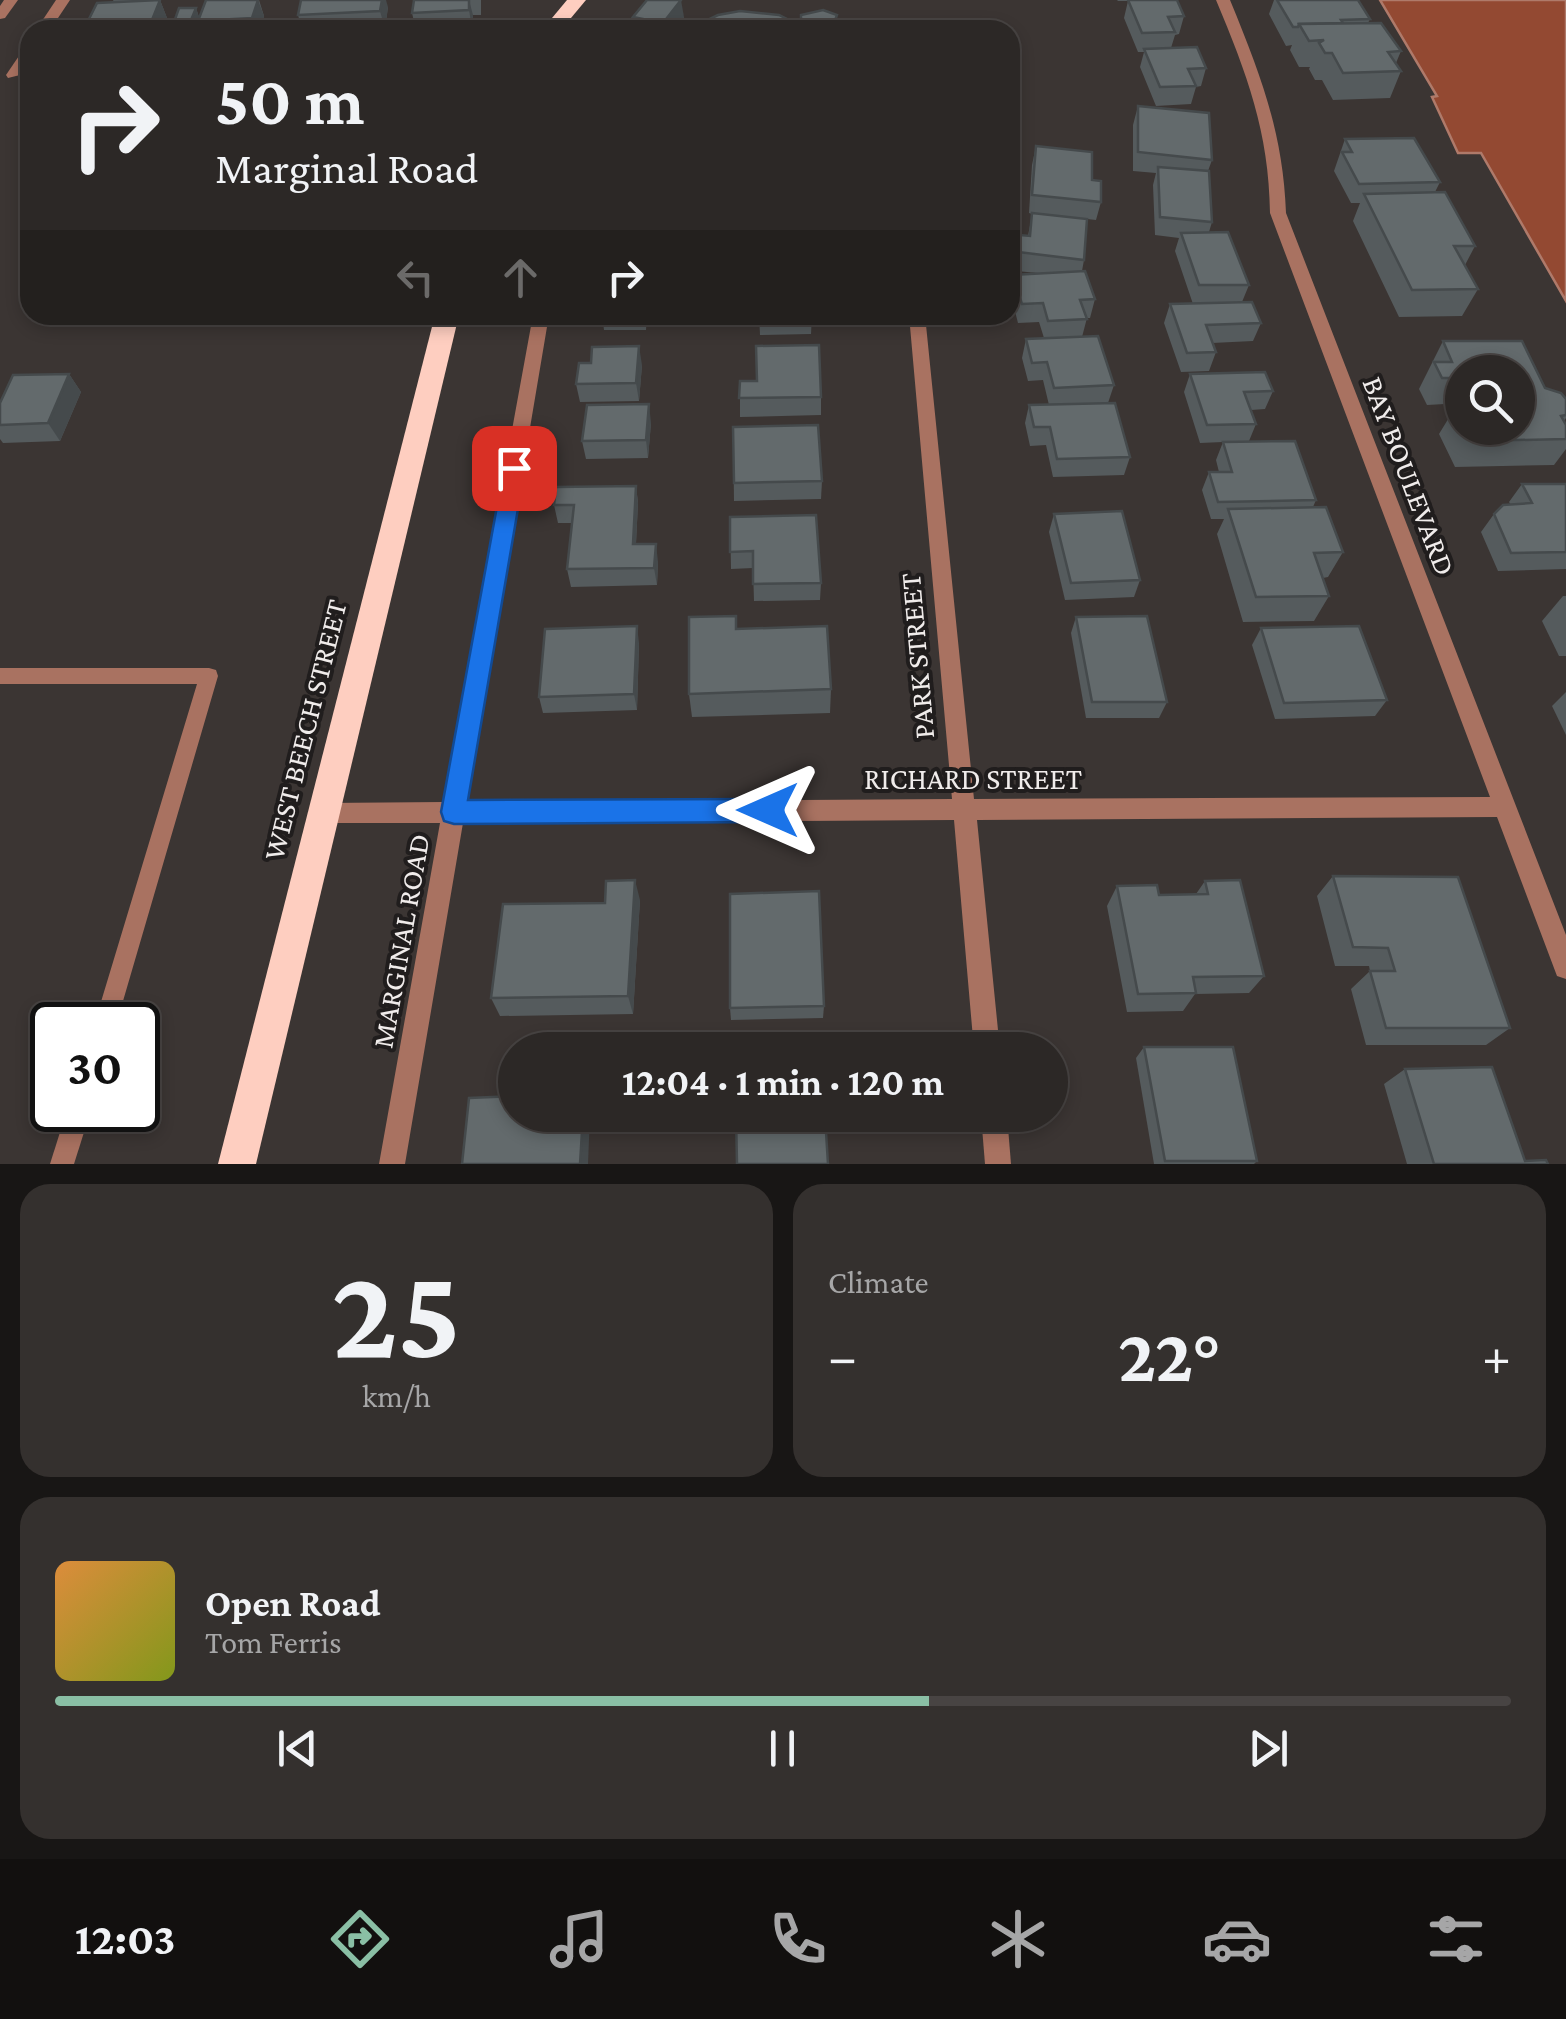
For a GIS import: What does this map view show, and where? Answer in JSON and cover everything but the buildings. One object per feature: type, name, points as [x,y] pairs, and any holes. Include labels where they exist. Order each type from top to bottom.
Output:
[{"type":"highway","points":[[559,20],[576,0]]},
{"type":"highway","name":"WEST BEECH STREET","points":[[237,1164],[446,325]]},
{"type":"street","points":[[0,15],[10,0]]},
{"type":"street","name":"BAY BOULEVARD","points":[[1223,0],[1270,114],[1278,161],[1278,212],[1566,967]]},
{"type":"street","name":"MARGINAL ROAD","points":[[392,1164],[539,325]]},
{"type":"street","name":"PARK STREET","points":[[918,325],[986,1032]]},
{"type":"street","name":"RICHARD STREET","points":[[324,813],[1502,806]]},
{"type":"street","points":[[995,1132],[998,1164]]},
{"type":"lane","points":[[0,676],[209,676],[112,1002]]},
{"type":"lane","points":[[62,1164],[72,1132]]},
{"type":"shaded area","points":[[1380,0],[1566,0],[1566,301],[1481,153],[1458,153],[1432,97],[1437,96]]},
{"type":"route","points":[[514,468],[454,812],[768,810]]}]
